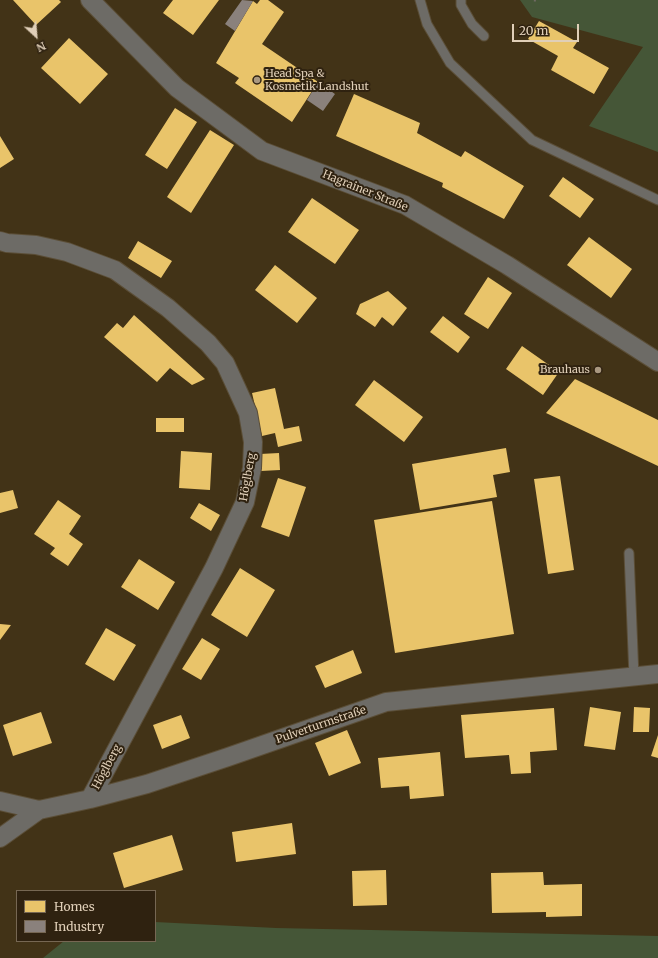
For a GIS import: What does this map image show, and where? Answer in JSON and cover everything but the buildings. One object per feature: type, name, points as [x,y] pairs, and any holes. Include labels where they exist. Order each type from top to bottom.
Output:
[{"type":"street","name":"Hagrainer Straße","points":[[90,0],[177,88],[262,151],[405,205],[507,265],[658,362]]},
{"type":"street","name":"Höglberg","points":[[0,241],[7,243],[36,245],[67,252],[114,270],[168,308],[208,343],[225,363],[248,413],[253,442],[252,468],[245,502],[214,568],[90,799]]},
{"type":"street","name":"Pulverturmstraße","points":[[0,838],[38,810],[90,799],[161,779],[386,702],[658,674]]},
{"type":"street","points":[[0,801],[38,810]]},
{"type":"lane","points":[[420,0],[427,24],[450,63],[532,140],[658,200]]},
{"type":"lane","points":[[462,0],[461,5],[472,24],[484,36]]},
{"type":"lane","points":[[629,553],[634,677]]},
{"type":"green space","points":[[520,0],[658,0],[658,152],[589,126],[643,47],[532,17]]},
{"type":"green space","points":[[156,922],[276,928],[658,936],[658,958],[43,958],[63,942],[156,942]]},
{"type":"place","name":"Head Spa & Kosmetik Landshut","points":[[257,80]]},
{"type":"place","name":"Brauhaus","points":[[598,370]]}]
